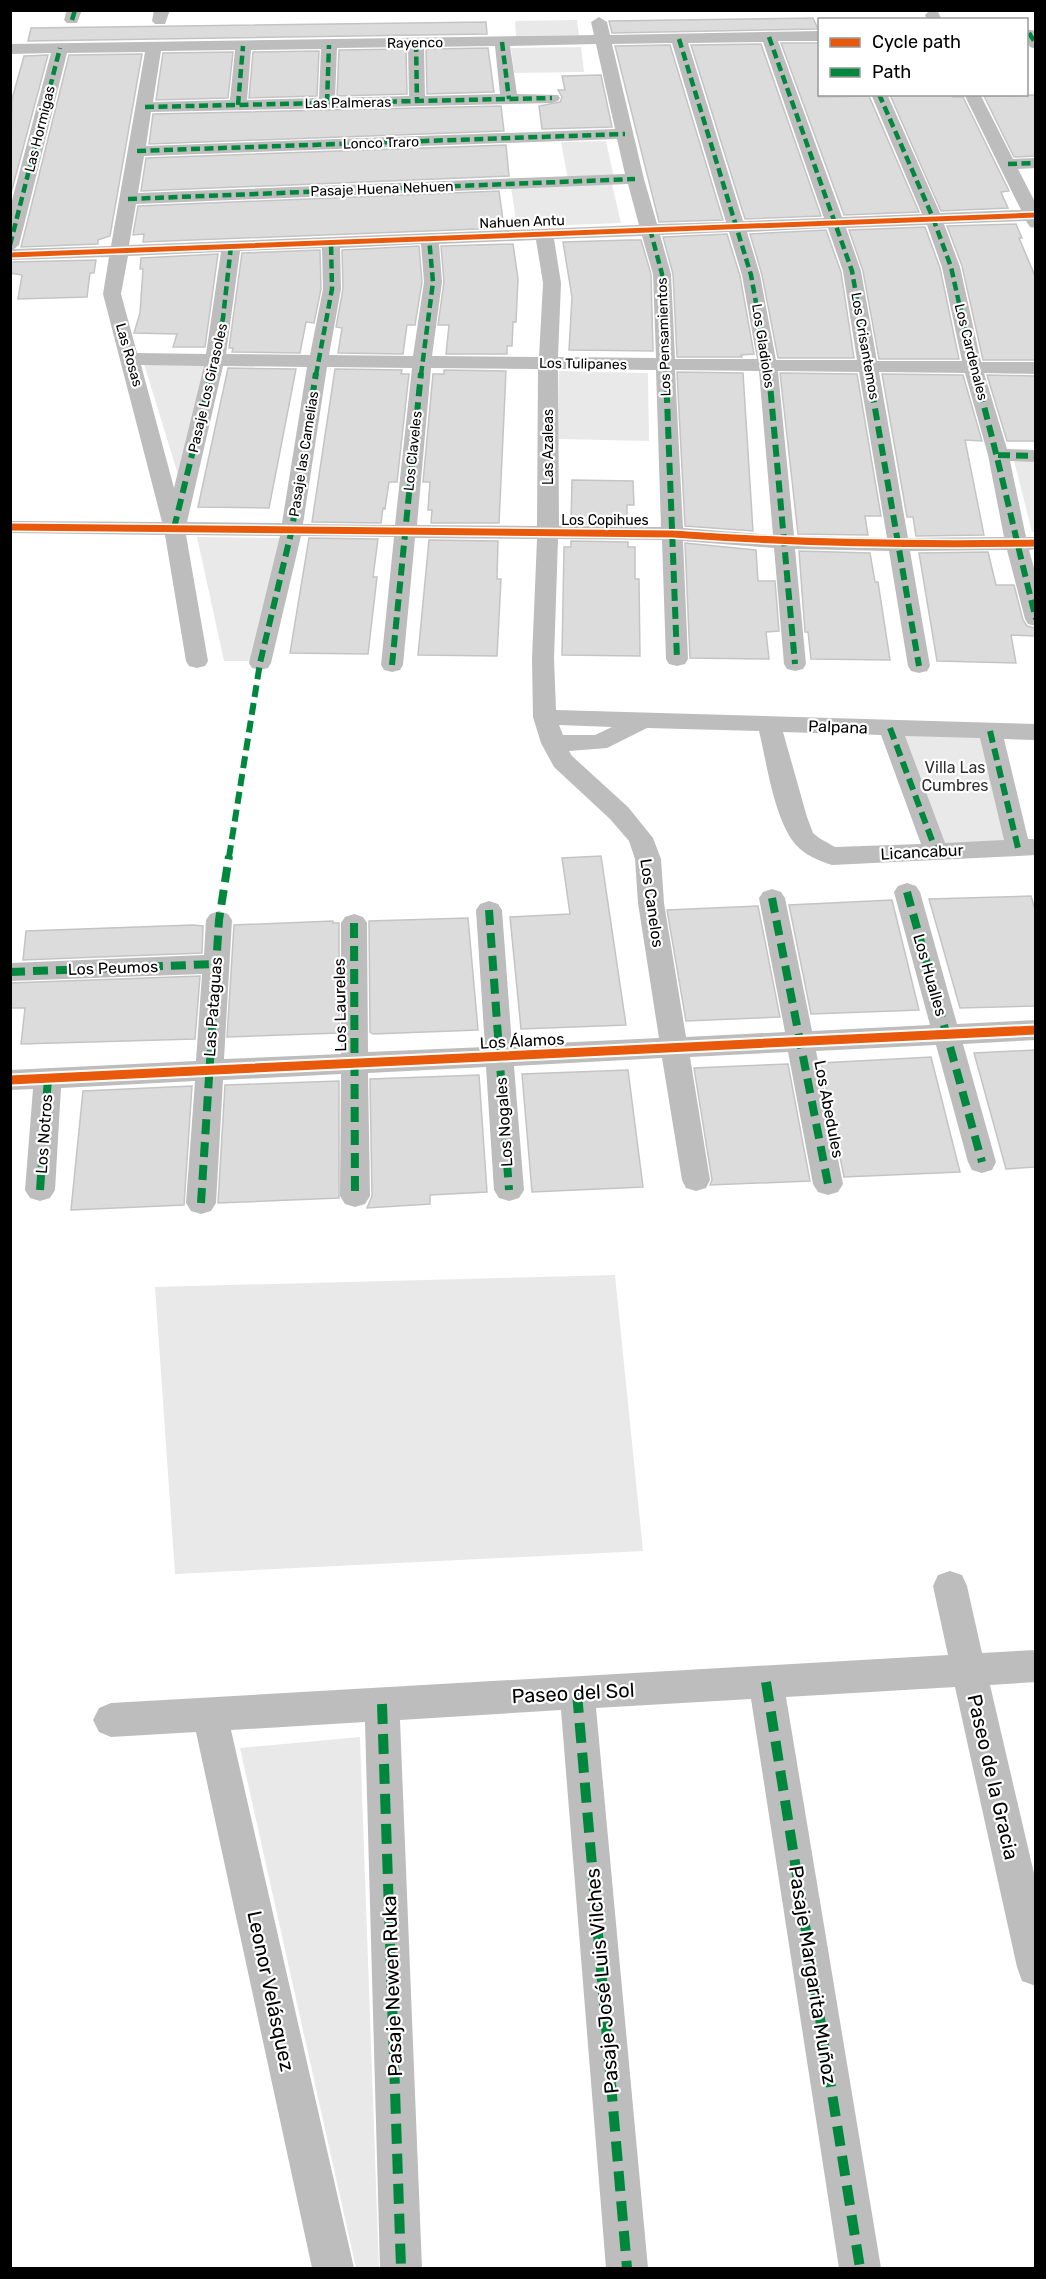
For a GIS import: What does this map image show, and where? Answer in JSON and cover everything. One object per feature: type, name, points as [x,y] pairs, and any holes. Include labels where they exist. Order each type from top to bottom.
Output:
[{"type":"street","name":"Los Pensamientos","points":[[599,22],[635,180],[662,274],[677,659]]},
{"type":"street","name":"Rayenco","points":[[10,49],[818,36]]},
{"type":"street","name":"Los Crisantemos","points":[[769,37],[852,271],[919,666]]},
{"type":"street","name":"Los Gladiolos","points":[[679,39],[751,275],[768,366],[795,664]]},
{"type":"street","points":[[502,42],[509,99]]},
{"type":"street","points":[[416,43],[417,101]]},
{"type":"street","points":[[327,103],[329,45]]},
{"type":"street","points":[[238,105],[243,46]]},
{"type":"street","name":"Las Rosas","points":[[154,47],[112,294],[174,528],[197,661]]},
{"type":"street","name":"Las Hormigas","points":[[10,245],[60,48]]},
{"type":"street","name":"Los Cardenales","points":[[880,96],[933,218],[951,267],[973,368],[1026,543],[1035,619]]},
{"type":"street","points":[[973,96],[1034,218]]},
{"type":"street","name":"Las Palmeras","points":[[145,107],[552,98]]},
{"type":"street","name":"Lonco Traro","points":[[137,151],[625,134]]},
{"type":"street","points":[[1008,164],[1035,163]]},
{"type":"street","name":"Pasaje Huena Nehuen","points":[[128,199],[635,180]]},
{"type":"street","name":"Nahuen Antu","points":[[10,255],[933,218],[1034,218]]},
{"type":"street","name":"Las Azaleas","points":[[544,235],[552,283],[548,364],[548,533],[543,659],[549,730]]},
{"type":"street","name":"Los Claveles","points":[[392,665],[422,362],[433,282],[429,238]]},
{"type":"street","name":"Pasaje las Camelias","points":[[260,663],[292,530],[318,361],[332,289],[331,242]]},
{"type":"street","name":"Pasaje Los Girasoles","points":[[174,528],[217,360],[228,292],[231,246]]},
{"type":"street","name":"Los Tulipanes","points":[[131,359],[1035,368]]},
{"type":"street","points":[[998,455],[1035,456]]},
{"type":"street","name":"Los Copihues","points":[[10,527],[673,534],[783,542],[900,545],[1026,543]]},
{"type":"street","name":"Palpana","points":[[549,730],[599,743],[641,722],[1035,732]]},
{"type":"street","name":"Licancabur","points":[[769,725],[799,830],[812,846],[832,856],[1027,847]]},
{"type":"street","points":[[890,728],[936,851]]},
{"type":"street","name":"Los Canelos","points":[[549,730],[563,761],[619,813],[640,838],[648,859],[651,903],[696,1180]]},
{"type":"street","points":[[990,731],[1027,847]]},
{"type":"street","name":"Los Hualles","points":[[907,892],[982,1162]]},
{"type":"street","name":"Los Abedules","points":[[772,898],[828,1184]]},
{"type":"street","name":"Los Nogales","points":[[489,910],[509,1190]]},
{"type":"street","name":"Las Pataguas","points":[[201,1203],[219,920]]},
{"type":"street","name":"Los Laureles","points":[[354,923],[355,1196]]},
{"type":"street","name":"Los Peumos","points":[[10,972],[216,964]]},
{"type":"street","name":"Los Álamos","points":[[10,1080],[1035,1030]]},
{"type":"street","name":"Los Notros","points":[[40,1190],[48,1078]]},
{"type":"street","name":"Paseo de la Gracia","points":[[950,1586],[1035,1967]]},
{"type":"street","name":"Paseo del Sol","points":[[111,1720],[1035,1666]]},
{"type":"street","name":"Pasaje Margarita Muñoz","points":[[766,1682],[860,2268]]},
{"type":"street","name":"Pasaje José Luis Vilches","points":[[577,1693],[627,2268]]},
{"type":"street","name":"Pasaje Newen Ruka","points":[[382,1704],[401,2268]]},
{"type":"street","name":"Leonor Velásquez","points":[[210,1714],[333,2268]]},
{"type":"green space","points":[[577,20],[579,35],[516,36],[515,21]]},
{"type":"green space","points":[[581,47],[584,72],[514,73],[511,48]]},
{"type":"green space","points":[[606,141],[614,178],[568,179],[561,142]]},
{"type":"green space","points":[[612,184],[621,223],[517,227],[511,187]]},
{"type":"green space","points":[[144,364],[208,364],[180,481]]},
{"type":"green space","points":[[559,371],[648,373],[649,441],[558,439]]},
{"type":"green space","points":[[1012,453],[1035,454],[1035,532],[1032,532]]},
{"type":"green space","points":[[197,537],[281,538],[254,661],[224,661]]},
{"type":"green space","name":"Villa Las Cumbres","points":[[900,733],[982,736],[1008,843],[942,845]]},
{"type":"green space","points":[[615,1275],[643,1551],[175,1574],[155,1287]]},
{"type":"green space","points":[[360,1737],[379,2268],[356,2268],[240,1748]]},
{"type":"building","points":[[813,18],[818,29],[612,33],[609,21]]},
{"type":"building","points":[[486,22],[487,34],[28,41],[31,28]]},
{"type":"building","points":[[781,43],[818,43],[819,97],[869,96],[919,212],[844,215]]},
{"type":"building","points":[[761,44],[821,216],[745,219],[691,45]]},
{"type":"building","points":[[670,45],[723,220],[659,222],[615,46]]},
{"type":"building","points":[[488,48],[494,92],[427,94],[426,49]]},
{"type":"building","points":[[406,49],[407,94],[337,96],[339,50]]},
{"type":"building","points":[[319,51],[317,96],[249,98],[253,52]]},
{"type":"building","points":[[233,52],[228,98],[156,100],[163,53]]},
{"type":"building","points":[[142,54],[110,236],[98,240],[98,244],[21,247],[69,55]]},
{"type":"building","points":[[48,55],[10,197],[12,99],[24,56]]},
{"type":"building","points":[[601,75],[612,127],[542,129],[539,106],[560,102],[562,97],[558,90],[565,90],[562,76]]},
{"type":"building","points":[[1035,95],[1035,156],[1014,157],[984,96]]},
{"type":"building","points":[[890,96],[963,97],[1009,191],[1001,192],[1008,208],[941,211]]},
{"type":"building","points":[[501,106],[504,131],[149,144],[153,114]]},
{"type":"building","points":[[506,145],[509,176],[141,191],[146,158]]},
{"type":"building","points":[[499,191],[504,228],[143,242],[144,234],[133,235],[138,206]]},
{"type":"building","points":[[1016,224],[1022,238],[1019,238],[1035,276],[1035,360],[983,360],[962,266],[947,226]]},
{"type":"building","points":[[925,227],[940,268],[959,359],[879,359],[863,271],[849,230]]},
{"type":"building","points":[[826,230],[841,272],[854,358],[778,358],[762,275],[750,234]]},
{"type":"building","points":[[727,234],[740,276],[754,354],[741,355],[742,357],[677,357],[673,274],[663,237]]},
{"type":"building","points":[[641,240],[651,274],[653,351],[569,350],[572,297],[563,242]]},
{"type":"building","points":[[513,244],[518,279],[516,322],[513,322],[512,346],[507,346],[507,354],[446,354],[449,325],[438,325],[444,282],[441,246]]},
{"type":"building","points":[[419,246],[422,282],[415,325],[407,325],[403,354],[338,353],[342,328],[336,327],[343,289],[342,250]]},
{"type":"building","points":[[320,250],[321,289],[314,323],[306,322],[300,353],[232,352],[233,348],[229,348],[242,253]]},
{"type":"building","points":[[218,254],[205,347],[173,347],[177,334],[134,333],[140,313],[143,269],[140,269],[141,258]]},
{"type":"building","points":[[96,260],[94,273],[90,273],[87,297],[18,299],[22,275],[10,273],[10,262]]},
{"type":"building","points":[[228,368],[296,369],[269,508],[198,507]]},
{"type":"building","points":[[335,369],[402,370],[401,374],[409,374],[397,482],[389,482],[381,523],[312,522]]},
{"type":"building","points":[[444,370],[506,371],[499,523],[431,523],[432,510],[428,510],[430,482],[423,482],[433,374],[444,374]]},
{"type":"building","points":[[677,372],[743,373],[753,531],[685,526]]},
{"type":"building","points":[[780,373],[857,374],[881,516],[865,516],[868,535],[798,534]]},
{"type":"building","points":[[882,374],[963,375],[982,441],[965,440],[984,535],[916,536],[913,517],[907,517]]},
{"type":"building","points":[[987,375],[1035,376],[1035,441],[1007,441]]},
{"type":"building","points":[[572,480],[633,481],[634,505],[627,505],[627,524],[571,524]]},
{"type":"building","points":[[309,538],[378,539],[373,577],[377,577],[368,654],[290,653]]},
{"type":"building","points":[[429,540],[498,541],[497,579],[501,579],[497,656],[418,655]]},
{"type":"building","points":[[571,541],[628,542],[628,547],[635,547],[635,579],[639,579],[640,656],[562,655],[564,547],[571,547]]},
{"type":"building","points":[[685,543],[756,550],[758,581],[775,581],[779,631],[766,632],[769,659],[690,658]]},
{"type":"building","points":[[799,551],[870,553],[875,582],[878,582],[890,660],[811,659],[808,632],[805,632]]},
{"type":"building","points":[[988,552],[996,585],[1014,585],[1023,620],[1027,626],[1035,628],[1035,636],[1011,635],[1016,663],[937,661],[919,553]]},
{"type":"building","points":[[601,856],[626,1025],[521,1029],[510,917],[570,914],[562,858]]},
{"type":"building","points":[[1031,896],[1035,910],[1035,1006],[960,1008],[929,899]]},
{"type":"building","points":[[892,900],[919,1010],[811,1014],[789,905]]},
{"type":"building","points":[[758,906],[780,1017],[686,1021],[667,910]]},
{"type":"building","points":[[468,918],[478,1030],[373,1034],[370,1032],[369,921]]},
{"type":"building","points":[[333,921],[333,923],[339,923],[339,1033],[227,1037],[234,925]]},
{"type":"building","points":[[203,926],[202,953],[23,960],[26,931]]},
{"type":"building","points":[[200,976],[195,1039],[21,1044],[25,1008],[10,1008],[10,983]]},
{"type":"building","points":[[1035,1050],[1035,1167],[1006,1169],[974,1053]]},
{"type":"building","points":[[931,1057],[960,1172],[844,1177],[821,1063]]},
{"type":"building","points":[[788,1064],[810,1181],[710,1185],[712,1180],[694,1068]]},
{"type":"building","points":[[628,1070],[643,1187],[532,1192],[522,1074]]},
{"type":"building","points":[[479,1075],[487,1192],[430,1195],[430,1204],[367,1208],[372,1196],[370,1079]]},
{"type":"building","points":[[339,1081],[339,1198],[218,1203],[225,1085]]},
{"type":"building","points":[[192,1086],[184,1205],[71,1210],[83,1091]]},
{"type":"marked path","points":[[72,20],[75,10]]},
{"type":"marked path","points":[[1029,33],[1036,44]]},
{"type":"marked path","points":[[769,37],[852,271],[919,666]]},
{"type":"marked path","points":[[679,39],[751,275],[768,366],[795,664]]},
{"type":"marked path","points":[[502,42],[509,99]]},
{"type":"marked path","points":[[416,43],[417,101]]},
{"type":"marked path","points":[[327,103],[329,45]]},
{"type":"marked path","points":[[238,105],[243,46]]},
{"type":"marked path","points":[[10,245],[60,48]]},
{"type":"marked path","points":[[880,96],[933,218],[951,267],[973,368],[998,455],[1016,542],[1036,619]]},
{"type":"marked path","points":[[145,107],[552,98]]},
{"type":"marked path","points":[[137,151],[625,134]]},
{"type":"marked path","points":[[1008,164],[1036,163]]},
{"type":"marked path","points":[[128,199],[635,179]]},
{"type":"marked path","points":[[650,229],[662,274],[677,659]]},
{"type":"marked path","points":[[392,665],[422,362],[433,282],[429,238]]},
{"type":"marked path","points":[[201,1203],[219,920],[260,663],[292,529],[318,361],[332,289],[331,242]]},
{"type":"marked path","points":[[174,528],[216,353],[223,318],[231,246]]},
{"type":"marked path","points":[[998,455],[1036,456]]},
{"type":"marked path","points":[[890,728],[936,851]]},
{"type":"marked path","points":[[990,731],[1018,848]]},
{"type":"marked path","points":[[907,892],[982,1162]]},
{"type":"marked path","points":[[772,898],[828,1184]]},
{"type":"marked path","points":[[489,910],[509,1190]]},
{"type":"marked path","points":[[354,923],[355,1196]]},
{"type":"marked path","points":[[10,972],[216,964]]},
{"type":"marked path","points":[[40,1190],[48,1078]]},
{"type":"marked path","points":[[766,1682],[860,2268]]},
{"type":"marked path","points":[[577,1693],[627,2268]]},
{"type":"marked path","points":[[382,1704],[401,2268]]},
{"type":"cycle path","points":[[10,255],[1036,215]]},
{"type":"cycle path","points":[[10,527],[673,534],[783,542],[900,545],[1036,543]]},
{"type":"cycle path","points":[[10,1080],[1036,1030]]}]
